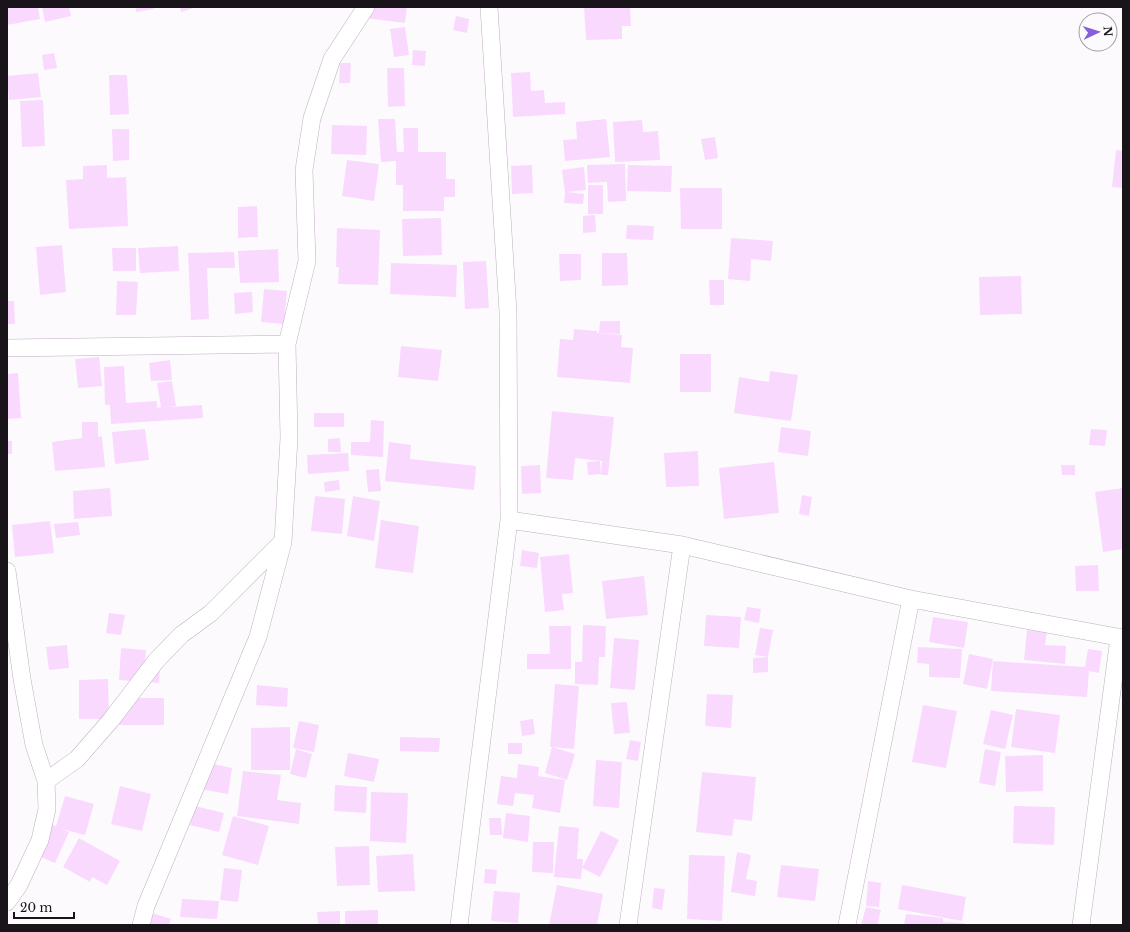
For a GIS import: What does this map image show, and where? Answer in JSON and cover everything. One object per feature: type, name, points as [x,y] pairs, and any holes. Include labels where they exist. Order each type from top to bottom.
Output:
[{"type":"street","points":[[141,925],[146,906],[258,637],[283,542],[289,438],[287,344],[307,261],[304,170],[312,118],[332,59],[366,7]]},
{"type":"street","points":[[459,925],[509,520],[508,312],[489,7]]},
{"type":"street","points":[[7,348],[287,344]]},
{"type":"street","points":[[509,520],[682,545],[911,599],[1121,638],[1081,925]]},
{"type":"street","points":[[46,781],[77,758],[111,720],[156,661],[181,635],[211,613],[283,542]]},
{"type":"street","points":[[628,925],[682,545]]},
{"type":"street","points":[[7,571],[22,679],[34,745],[46,781],[47,809],[40,840],[19,885],[7,902]]},
{"type":"street","points":[[847,925],[911,599]]},
{"type":"building","points":[[7,7],[38,7],[40,19],[7,25]]},
{"type":"building","points":[[42,7],[69,7],[71,16],[45,22]]},
{"type":"building","points":[[136,7],[154,7],[154,9],[136,12]]},
{"type":"building","points":[[180,7],[197,7],[181,12]]},
{"type":"building","points":[[367,7],[407,7],[405,23],[366,18]]},
{"type":"building","points":[[584,7],[630,7],[631,26],[622,26],[622,39],[586,40]]},
{"type":"building","points":[[456,16],[469,19],[467,33],[453,30]]},
{"type":"building","points":[[405,27],[409,55],[394,57],[390,29]]},
{"type":"building","points":[[413,50],[426,51],[425,66],[412,65]]},
{"type":"building","points":[[54,53],[57,68],[44,70],[42,55]]},
{"type":"building","points":[[340,63],[351,63],[350,83],[339,83]]},
{"type":"building","points":[[387,68],[404,68],[405,106],[388,107]]},
{"type":"building","points":[[530,72],[531,91],[544,90],[545,103],[565,102],[565,114],[513,117],[511,73]]},
{"type":"building","points":[[38,73],[41,97],[9,100],[7,76]]},
{"type":"building","points":[[109,75],[127,75],[129,114],[110,115]]},
{"type":"building","points":[[43,100],[45,146],[22,147],[20,101]]},
{"type":"building","points":[[378,119],[395,119],[397,152],[404,152],[403,128],[418,128],[418,152],[446,152],[446,179],[455,179],[455,197],[444,197],[444,211],[403,211],[403,185],[396,185],[396,161],[381,162]]},
{"type":"building","points":[[606,119],[610,157],[565,161],[563,140],[577,139],[576,122]]},
{"type":"building","points":[[642,120],[643,132],[658,131],[660,160],[615,162],[613,122]]},
{"type":"building","points":[[332,125],[367,126],[366,155],[331,154]]},
{"type":"building","points":[[112,129],[129,129],[129,160],[113,161]]},
{"type":"building","points":[[715,137],[718,158],[705,160],[701,139]]},
{"type":"building","points":[[1116,150],[1123,151],[1123,188],[1112,187]]},
{"type":"building","points":[[347,160],[379,164],[374,201],[342,196]]},
{"type":"building","points":[[625,164],[626,201],[608,202],[607,182],[588,183],[587,165]]},
{"type":"building","points":[[107,165],[107,178],[126,177],[128,226],[69,229],[66,180],[83,179],[83,166]]},
{"type":"building","points":[[532,165],[533,193],[512,194],[511,166]]},
{"type":"building","points":[[628,165],[672,166],[671,192],[627,191]]},
{"type":"building","points":[[584,167],[586,190],[567,192],[584,194],[583,204],[564,203],[565,193],[562,170]]},
{"type":"building","points":[[588,185],[603,185],[603,214],[588,214]]},
{"type":"building","points":[[680,188],[722,188],[722,229],[681,229]]},
{"type":"building","points":[[257,206],[258,237],[238,238],[238,207]]},
{"type":"building","points":[[595,215],[596,232],[583,233],[583,216]]},
{"type":"building","points":[[441,218],[442,255],[403,256],[402,219]]},
{"type":"building","points":[[627,225],[654,226],[653,240],[626,239]]},
{"type":"building","points":[[337,228],[380,230],[378,285],[338,284],[339,267],[336,267]]},
{"type":"building","points":[[731,238],[773,241],[771,261],[751,259],[750,281],[728,279]]},
{"type":"building","points":[[62,245],[66,292],[40,295],[36,247]]},
{"type":"building","points":[[178,246],[179,271],[140,273],[138,248]]},
{"type":"building","points":[[112,248],[136,248],[136,271],[113,271]]},
{"type":"building","points":[[278,249],[279,282],[240,283],[238,251]]},
{"type":"building","points":[[234,252],[235,268],[207,268],[209,319],[191,320],[188,253]]},
{"type":"building","points":[[602,253],[627,253],[628,285],[602,286]]},
{"type":"building","points":[[559,254],[581,254],[581,280],[560,281]]},
{"type":"building","points":[[486,261],[489,308],[465,309],[463,262]]},
{"type":"building","points":[[391,263],[457,265],[456,297],[390,294]]},
{"type":"building","points":[[1021,276],[1022,314],[980,315],[979,277]]},
{"type":"building","points":[[709,280],[724,280],[724,305],[710,305]]},
{"type":"building","points":[[117,281],[138,282],[136,315],[116,315]]},
{"type":"building","points":[[264,289],[287,291],[284,324],[261,322]]},
{"type":"building","points":[[252,292],[253,312],[235,314],[234,293]]},
{"type":"building","points":[[7,301],[14,301],[15,324],[7,324]]},
{"type":"building","points":[[600,321],[620,321],[620,334],[599,333]]},
{"type":"building","points":[[574,329],[622,335],[621,347],[633,348],[630,383],[557,377],[560,339],[573,340]]},
{"type":"building","points":[[401,346],[442,350],[438,381],[398,377]]},
{"type":"building","points":[[680,354],[711,354],[711,392],[680,392]]},
{"type":"building","points":[[99,357],[102,386],[78,388],[75,359]]},
{"type":"building","points":[[170,360],[172,380],[151,381],[149,363]]},
{"type":"building","points":[[124,366],[126,403],[157,401],[157,408],[161,407],[157,383],[172,381],[176,406],[169,407],[202,405],[203,418],[111,424],[110,405],[105,405],[104,367]]},
{"type":"building","points":[[770,371],[798,375],[791,421],[734,413],[739,377],[769,382]]},
{"type":"building","points":[[18,373],[21,418],[7,419],[7,374]]},
{"type":"building","points":[[552,411],[614,417],[608,475],[601,475],[602,461],[575,458],[573,480],[546,478]]},
{"type":"building","points":[[314,413],[344,413],[344,427],[314,427]]},
{"type":"building","points":[[371,420],[384,421],[383,457],[351,455],[351,442],[370,442]]},
{"type":"building","points":[[82,422],[98,422],[98,437],[102,436],[105,467],[55,471],[52,442],[82,438]]},
{"type":"building","points":[[781,427],[811,431],[808,456],[778,452]]},
{"type":"building","points":[[145,429],[149,460],[115,464],[112,432]]},
{"type":"building","points":[[1091,429],[1107,430],[1105,446],[1089,445]]},
{"type":"building","points":[[340,438],[341,452],[328,452],[328,439]]},
{"type":"building","points":[[7,441],[12,441],[12,454],[7,454]]},
{"type":"building","points":[[389,442],[411,445],[410,459],[476,466],[474,490],[385,481]]},
{"type":"building","points":[[698,451],[699,486],[666,487],[664,453]]},
{"type":"building","points":[[348,453],[349,471],[308,474],[307,455]]},
{"type":"building","points":[[600,461],[601,474],[588,475],[587,462]]},
{"type":"building","points":[[774,462],[779,513],[724,519],[719,468]]},
{"type":"building","points":[[540,465],[541,493],[522,494],[521,466]]},
{"type":"building","points":[[1061,465],[1075,465],[1075,475],[1062,475]]},
{"type":"building","points":[[379,469],[381,491],[368,492],[366,470]]},
{"type":"building","points":[[339,480],[340,490],[325,492],[324,482]]},
{"type":"building","points":[[110,488],[112,516],[74,519],[73,491]]},
{"type":"building","points":[[1123,488],[1123,549],[1103,552],[1095,492]]},
{"type":"building","points":[[802,495],[812,497],[809,516],[799,514]]},
{"type":"building","points":[[315,496],[345,499],[342,534],[311,531]]},
{"type":"building","points":[[353,496],[380,501],[374,541],[347,536]]},
{"type":"building","points":[[381,520],[419,526],[413,573],[375,568]]},
{"type":"building","points":[[50,521],[54,553],[15,557],[12,525]]},
{"type":"building","points":[[78,522],[80,535],[56,538],[54,524]]},
{"type":"building","points":[[522,550],[539,553],[537,568],[520,566]]},
{"type":"building","points":[[569,554],[573,593],[562,594],[564,610],[545,612],[540,557]]},
{"type":"building","points":[[1098,565],[1099,591],[1076,591],[1075,566]]},
{"type":"building","points":[[644,576],[648,615],[606,619],[602,581]]},
{"type":"building","points":[[747,607],[761,609],[759,623],[744,620]]},
{"type":"building","points":[[109,613],[125,615],[121,635],[106,633]]},
{"type":"building","points":[[706,615],[741,617],[739,648],[704,646]]},
{"type":"building","points":[[933,617],[968,622],[964,648],[929,642]]},
{"type":"building","points":[[583,625],[606,626],[605,657],[599,657],[598,685],[575,684],[575,662],[582,662]]},
{"type":"building","points":[[549,626],[571,626],[571,669],[527,669],[527,654],[550,654]]},
{"type":"building","points":[[760,628],[773,630],[768,657],[755,655]]},
{"type":"building","points":[[1027,630],[1047,632],[1045,645],[1066,646],[1065,664],[1024,660]]},
{"type":"building","points":[[614,638],[639,640],[635,690],[610,688]]},
{"type":"building","points":[[67,645],[69,668],[49,670],[46,647]]},
{"type":"building","points":[[918,647],[962,649],[960,678],[929,677],[929,664],[917,663]]},
{"type":"building","points":[[121,648],[146,650],[145,666],[160,668],[159,683],[119,680]]},
{"type":"building","points":[[1088,649],[1102,651],[1099,673],[1089,671],[1087,697],[991,691],[993,661],[1085,667]]},
{"type":"building","points":[[969,654],[993,659],[987,689],[963,684]]},
{"type":"building","points":[[768,657],[768,672],[753,673],[753,658]]},
{"type":"building","points":[[108,679],[109,719],[79,719],[79,680]]},
{"type":"building","points":[[555,684],[579,686],[574,749],[550,747]]},
{"type":"building","points":[[257,685],[288,688],[287,707],[256,705]]},
{"type":"building","points":[[707,694],[733,695],[731,728],[705,726]]},
{"type":"building","points":[[116,698],[164,698],[164,725],[116,725]]},
{"type":"building","points":[[627,702],[630,733],[614,734],[611,703]]},
{"type":"building","points":[[923,705],[957,711],[946,768],[912,762]]},
{"type":"building","points":[[1016,709],[1060,715],[1055,753],[1011,747]]},
{"type":"building","points":[[991,710],[1013,715],[1005,749],[983,744]]},
{"type":"building","points":[[533,719],[535,734],[522,736],[520,721]]},
{"type":"building","points":[[299,721],[319,725],[314,752],[293,748]]},
{"type":"building","points":[[290,727],[290,770],[251,770],[251,728]]},
{"type":"building","points":[[400,737],[440,738],[439,752],[400,751]]},
{"type":"building","points":[[630,740],[641,742],[638,761],[626,759]]},
{"type":"building","points":[[508,743],[522,743],[522,754],[508,754]]},
{"type":"building","points":[[552,747],[575,754],[567,780],[545,773]]},
{"type":"building","points":[[296,749],[312,754],[306,778],[290,774]]},
{"type":"building","points":[[985,749],[1001,752],[995,786],[979,783]]},
{"type":"building","points":[[348,753],[379,759],[374,782],[344,776]]},
{"type":"building","points":[[1043,755],[1043,791],[1006,792],[1005,756]]},
{"type":"building","points":[[596,760],[622,762],[619,808],[593,806]]},
{"type":"building","points":[[204,762],[232,768],[228,794],[199,789]]},
{"type":"building","points":[[518,764],[539,767],[538,776],[565,780],[560,813],[532,808],[534,795],[515,793],[513,806],[497,804],[501,776],[517,778]]},
{"type":"building","points":[[243,771],[281,775],[277,800],[301,803],[299,824],[237,816]]},
{"type":"building","points":[[702,772],[756,777],[752,821],[734,819],[732,836],[696,832]]},
{"type":"building","points":[[335,785],[367,787],[366,813],[334,811]]},
{"type":"building","points":[[120,786],[151,794],[142,831],[111,824]]},
{"type":"building","points":[[371,792],[408,793],[406,843],[370,841]]},
{"type":"building","points":[[65,796],[94,804],[85,835],[62,829],[69,832],[55,863],[38,856],[51,824],[56,826]]},
{"type":"building","points":[[195,806],[224,813],[219,832],[190,825]]},
{"type":"building","points":[[1014,806],[1055,807],[1054,845],[1013,843]]},
{"type":"building","points":[[506,813],[530,816],[528,842],[503,838]]},
{"type":"building","points":[[233,816],[269,826],[258,865],[222,855]]},
{"type":"building","points":[[489,818],[501,818],[502,835],[490,835]]},
{"type":"building","points":[[559,826],[579,828],[577,859],[583,859],[581,879],[554,877]]},
{"type":"building","points":[[601,831],[619,840],[600,877],[582,868]]},
{"type":"building","points":[[79,838],[120,861],[107,885],[92,877],[90,882],[63,867]]},
{"type":"building","points":[[533,842],[554,842],[553,873],[532,872]]},
{"type":"building","points":[[369,846],[370,885],[337,886],[335,847]]},
{"type":"building","points":[[737,852],[751,855],[746,879],[757,881],[755,896],[731,892]]},
{"type":"building","points":[[413,854],[415,891],[378,892],[376,856]]},
{"type":"building","points":[[689,855],[725,856],[722,921],[687,919]]},
{"type":"building","points":[[781,865],[819,869],[815,901],[777,897]]},
{"type":"building","points":[[224,868],[242,870],[238,902],[220,900]]},
{"type":"building","points":[[485,869],[497,870],[496,884],[484,883]]},
{"type":"building","points":[[868,881],[881,883],[879,907],[866,906]]},
{"type":"building","points":[[557,885],[603,894],[597,925],[549,925]]},
{"type":"building","points":[[902,885],[966,897],[962,921],[898,909]]},
{"type":"building","points":[[654,888],[665,889],[662,910],[652,908]]},
{"type":"building","points":[[494,891],[520,893],[518,923],[491,921]]},
{"type":"building","points":[[182,899],[219,901],[217,919],[180,917]]},
{"type":"building","points":[[866,907],[881,910],[877,925],[861,925]]},
{"type":"building","points":[[143,910],[171,919],[169,925],[138,925]]},
{"type":"building","points":[[378,910],[378,925],[345,925],[345,911]]},
{"type":"building","points":[[340,911],[340,925],[318,925],[317,912]]},
{"type":"building","points":[[906,914],[943,918],[943,922],[964,923],[964,925],[904,925]]}]
